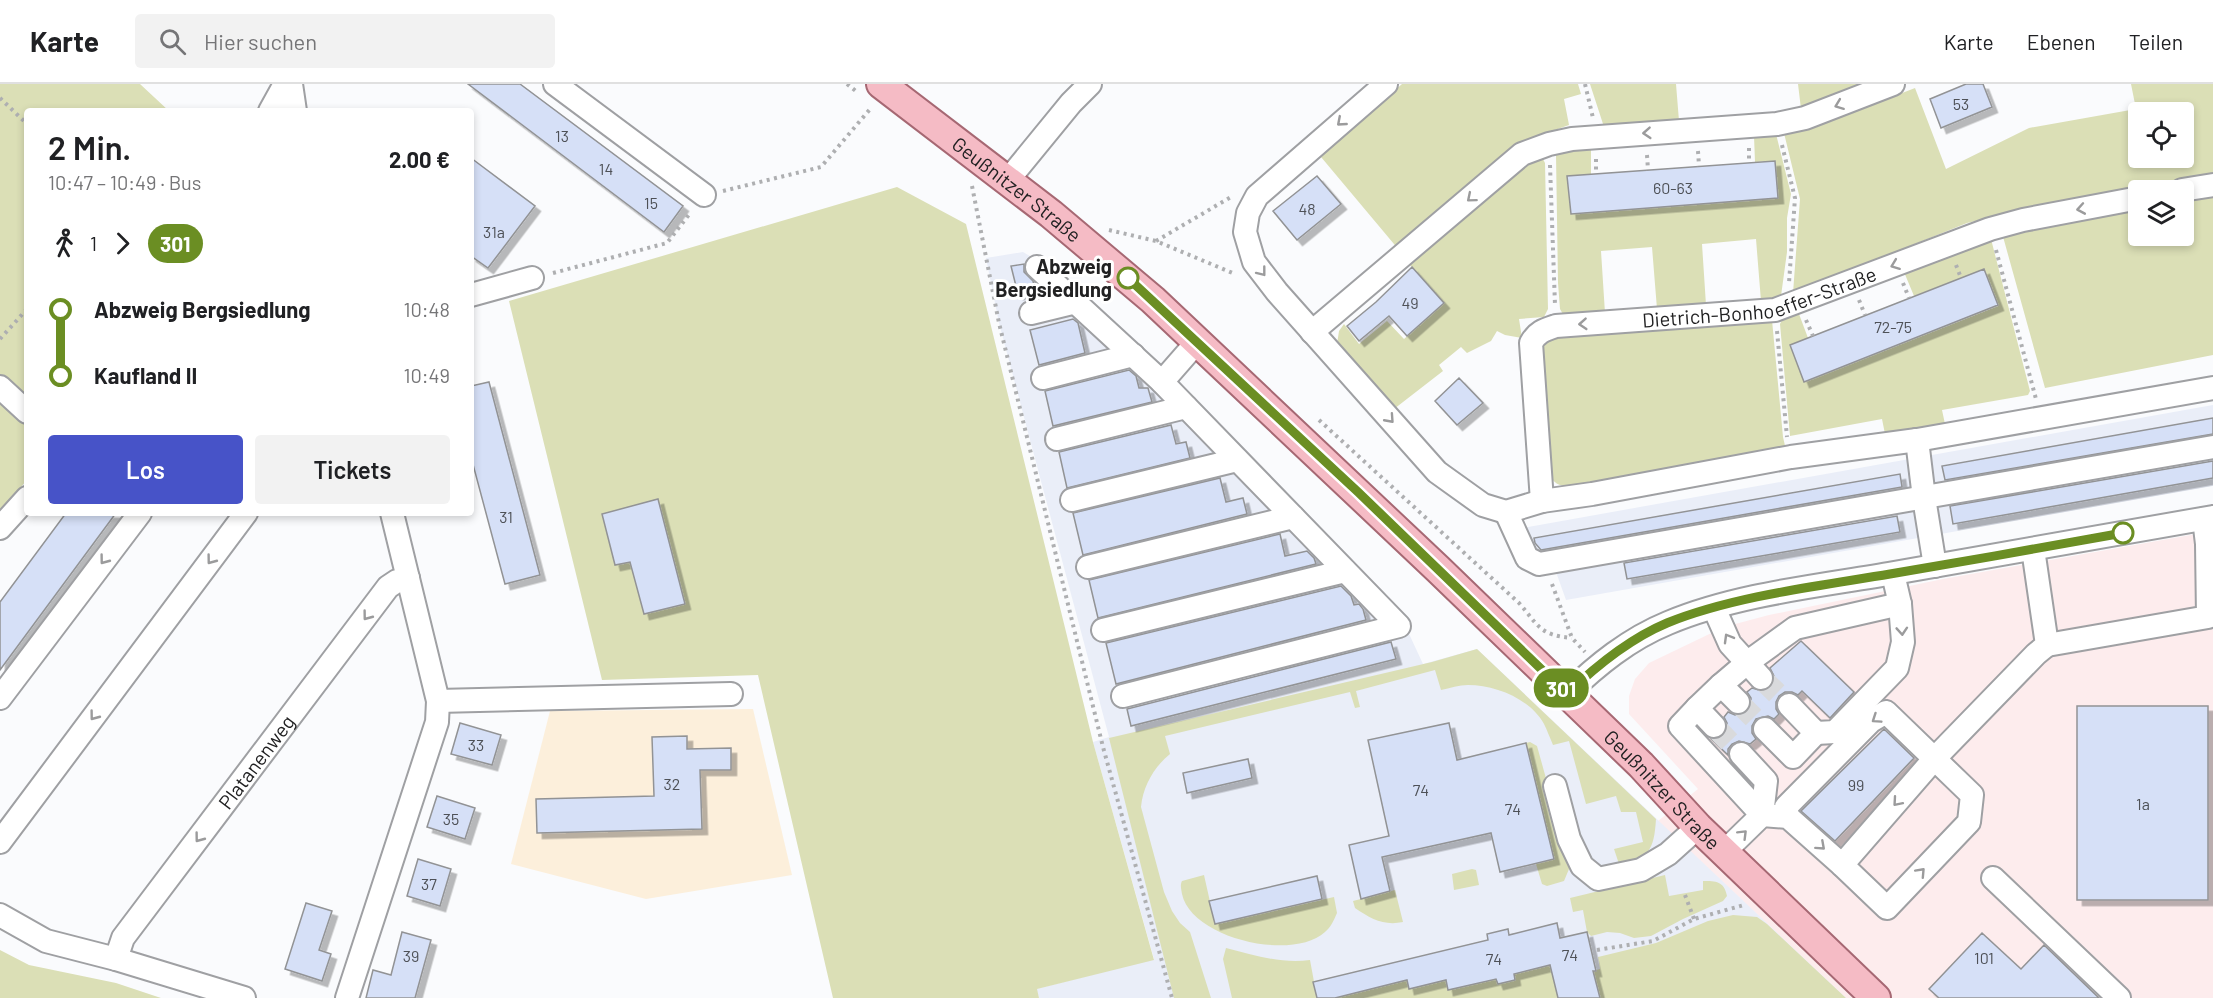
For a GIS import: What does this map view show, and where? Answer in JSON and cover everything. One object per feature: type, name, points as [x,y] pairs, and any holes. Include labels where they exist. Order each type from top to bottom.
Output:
[{"type":"main road","name":"Geußnitzer Straße","points":[[886,88],[1085,241],[1153,300],[1358,492],[1641,765],[1698,827],[1876,998]]},
{"type":"street","points":[[272,108],[285,84]]},
{"type":"street","points":[[291,84],[295,108]]},
{"type":"street","points":[[555,84],[704,195]]},
{"type":"street","points":[[1008,180],[1071,103],[1090,84]]},
{"type":"street","points":[[1386,84],[1257,196],[1248,213],[1245,232],[1254,262],[1312,332],[1437,472],[1483,505],[1506,512],[1542,501],[1592,494],[1791,457],[1917,440],[2213,388]]},
{"type":"street","points":[[1312,332],[1522,154],[1549,144],[1572,139],[1777,124],[1805,118],[1893,84]]},
{"type":"street","points":[[2194,188],[2213,185]]},
{"type":"street","name":"Dietrich-Bonhoeffer-Straße","points":[[1542,501],[1531,343],[1536,334],[1556,326],[1629,316],[1734,308],[1781,308],[1990,229],[2023,220],[2128,200]]},
{"type":"street","points":[[1037,267],[1162,382],[1399,626],[1123,696]]},
{"type":"street","points":[[474,294],[532,278]]},
{"type":"street","points":[[1031,313],[1076,303]]},
{"type":"street","points":[[1162,382],[1197,342]]},
{"type":"street","points":[[1043,378],[1133,355]]},
{"type":"street","points":[[0,387],[24,408]]},
{"type":"street","points":[[1057,439],[1186,408]]},
{"type":"street","points":[[1917,440],[1935,566]]},
{"type":"street","points":[[1506,512],[1527,558],[1544,564],[2213,447]]},
{"type":"street","points":[[1072,500],[1237,460]]},
{"type":"street","points":[[0,528],[24,501]]},
{"type":"street","points":[[0,698],[138,516]]},
{"type":"street","points":[[4,837],[244,516]]},
{"type":"street","points":[[347,998],[437,722],[438,701],[393,516]]},
{"type":"street","points":[[1088,567],[1293,517]]},
{"type":"street","points":[[1567,694],[1597,666],[1625,646],[1666,624],[1714,608],[1786,592],[2208,518],[2208,617],[2047,645],[1935,758],[1842,865]]},
{"type":"street","points":[[2033,549],[2047,645]]},
{"type":"street","points":[[1103,630],[1345,571]]},
{"type":"street","points":[[1725,852],[1762,815],[1766,781],[1816,733],[1835,732],[1897,668],[1903,642],[1900,604],[1893,574]]},
{"type":"street","name":"Platanenweg","points":[[116,959],[123,938],[388,587],[397,580],[408,578]]},
{"type":"street","points":[[1788,817],[1762,815],[1680,726],[1722,685],[1755,670],[1795,628],[1900,604]]},
{"type":"street","points":[[1714,608],[1730,644],[1755,670]]},
{"type":"street","points":[[1722,685],[1738,702]]},
{"type":"street","points":[[438,701],[731,694]]},
{"type":"street","points":[[1789,705],[1816,733]]},
{"type":"street","points":[[1697,708],[1714,726]]},
{"type":"street","points":[[1886,712],[1935,758],[1971,795],[1969,822],[1887,908],[1788,817],[1786,807],[1871,721],[1886,712]]},
{"type":"street","points":[[1765,729],[1793,757]]},
{"type":"street","points":[[1741,754],[1766,781]]},
{"type":"street","points":[[1555,786],[1569,839],[1582,866],[1598,879],[1641,870],[1668,854],[1698,827]]},
{"type":"street","points":[[1993,878],[2119,998]]},
{"type":"street","points":[[0,915],[46,941],[116,959],[244,998]]},
{"type":"path","points":[[1585,84],[1592,110],[1594,138]]},
{"type":"path","points":[[532,278],[667,243],[704,195],[821,167],[869,109],[880,108],[886,88]]},
{"type":"path","points":[[0,98],[24,121]]},
{"type":"path","points":[[1777,124],[1795,198],[1781,308],[1784,411]]},
{"type":"path","points":[[1549,144],[1556,326]]},
{"type":"path","points":[[971,181],[999,323],[1097,724],[1172,998]]},
{"type":"path","points":[[1156,241],[1256,183],[1269,185]]},
{"type":"path","points":[[1085,241],[1091,226],[1156,241],[1277,291]]},
{"type":"path","points":[[1990,229],[2041,418]]},
{"type":"path","points":[[0,339],[24,312]]},
{"type":"path","points":[[1544,564],[1572,638],[1597,666]]},
{"type":"path","points":[[1684,895],[1694,919]]},
{"type":"path","points":[[1597,950],[1653,941],[1694,919],[1770,897]]},
{"type":"shaded area","points":[[1023,252],[1040,262],[1404,623],[1423,664],[1477,649],[1846,998],[1039,998],[1036,989],[1154,959],[1093,742],[1109,737],[999,323],[986,258]]},
{"type":"shaded area","points":[[2213,405],[2213,486],[1566,600],[1556,572],[1531,551],[1522,528]]},
{"type":"shaded area","points":[[2213,531],[2213,998],[1846,998],[1658,821],[1698,789],[1629,714],[1629,696],[1635,679],[1649,663],[1724,627],[1769,615],[1943,579]]},
{"type":"shaded area","points":[[753,709],[792,875],[646,899],[511,864],[550,711]]},
{"type":"green space","points":[[0,84],[140,84],[166,108],[24,108],[24,483],[0,511]]},
{"type":"green space","points":[[1402,84],[1578,84],[1581,94],[1564,99],[1569,125],[1518,143],[1399,250],[1321,157]]},
{"type":"green space","points":[[1590,84],[1676,84],[1679,121],[1604,127]]},
{"type":"green space","points":[[1798,84],[1864,84],[1801,109]]},
{"type":"green space","points":[[2131,84],[2213,84],[2213,174],[2181,180],[2128,180],[2128,190],[1967,223],[1793,293],[1800,199],[1784,133],[1851,113],[1915,88],[1946,169],[2029,128],[2128,110],[2128,168],[2194,168],[2194,102],[2135,102]]},
{"type":"green space","points":[[1776,134],[1791,194],[1781,296],[1761,301],[1756,239],[1702,244],[1706,305],[1657,309],[1652,247],[1601,251],[1605,313],[1564,316],[1560,309],[1558,283],[1556,155],[1561,151],[1591,148],[1591,174],[1567,176],[1571,214],[1778,198],[1775,161],[1755,162],[1754,136]]},
{"type":"green space","points":[[1541,155],[1545,163],[1548,309],[1544,317],[1519,319],[1522,338],[1497,331],[1491,341],[1467,353],[1461,347],[1439,365],[1443,371],[1394,409],[1337,344],[1339,331],[1344,324],[1359,344],[1387,321],[1404,339],[1444,303],[1410,265],[1522,165]]},
{"type":"green space","points":[[897,187],[966,224],[1093,742],[1154,960],[1037,989],[1039,998],[833,998],[758,675],[602,680],[509,301]]},
{"type":"green space","points":[[2213,197],[2213,355],[2045,388],[2002,233],[2128,212],[2128,246],[2194,246],[2194,200]]},
{"type":"green space","points":[[1991,239],[2030,391],[2028,395],[1942,410],[1945,424],[1885,434],[1882,419],[1790,436],[1780,324],[1782,320],[1799,314],[1808,338],[1790,345],[1805,382],[1998,306],[1984,269],[1914,296],[1904,272]]},
{"type":"green space","points":[[1772,320],[1786,450],[1584,485],[1562,486],[1551,478],[1547,472],[1540,351],[1544,342],[1553,338]]},
{"type":"green space","points":[[1477,649],[1656,819],[1654,839],[1644,856],[1620,867],[1614,849],[1643,842],[1636,812],[1621,812],[1616,796],[1586,804],[1569,741],[1553,745],[1538,715],[1521,701],[1501,691],[1465,685],[1441,690],[1435,670],[1356,691],[1360,707],[1355,708],[1350,692],[1165,736],[1170,754],[1150,778],[1141,807],[1164,892],[1172,911],[1190,932],[1211,998],[1174,998],[1109,738],[1432,662]]},
{"type":"green space","points":[[1530,742],[1537,746],[1569,861],[1569,869],[1564,881],[1547,886],[1542,884],[1536,864],[1554,859],[1526,743]]},
{"type":"green space","points":[[1476,870],[1479,885],[1454,890],[1452,874]]},
{"type":"green space","points":[[1204,875],[1215,924],[1334,897],[1337,913],[1327,930],[1310,941],[1290,945],[1268,945],[1244,941],[1204,923],[1189,909],[1182,894],[1182,881]]},
{"type":"green space","points":[[1665,875],[1669,896],[1703,890],[1703,881],[1712,881],[1724,887],[1727,896],[1723,901],[1651,936],[1634,938],[1620,933],[1607,932],[1591,936],[1587,932],[1583,910],[1573,912],[1570,898]]},
{"type":"green space","points":[[1395,890],[1403,922],[1378,921],[1355,908],[1353,901]]},
{"type":"green space","points":[[1733,915],[1757,917],[1767,924],[1846,998],[1600,998],[1593,971],[1600,969],[1598,957],[1656,943],[1708,921]]},
{"type":"green space","points":[[1226,948],[1278,960],[1310,960],[1317,998],[1232,998],[1223,959]]},
{"type":"green space","points":[[0,950],[29,965],[116,983],[161,998],[0,998]]},
{"type":"green space","points":[[1550,965],[1558,998],[1335,998],[1407,980],[1409,989],[1446,980],[1448,990],[1496,979],[1498,984],[1515,980],[1514,974]]},
{"type":"building","points":[[468,84],[520,84],[683,206],[664,232]]},
{"type":"building","points":[[1966,84],[1983,84],[1992,107],[1941,128],[1930,99]]},
{"type":"building","points":[[474,160],[535,206],[488,268],[474,258]]},
{"type":"building","points":[[1775,161],[1778,198],[1571,214],[1567,176]]},
{"type":"building","points":[[1317,176],[1341,204],[1297,240],[1273,211]]},
{"type":"building","points":[[1024,264],[1024,272],[1033,281],[1035,290],[1018,294],[1011,266]]},
{"type":"building","points":[[1412,267],[1444,303],[1407,336],[1389,316],[1359,341],[1347,326]]},
{"type":"building","points":[[1984,269],[1998,305],[1804,382],[1790,345]]},
{"type":"building","points":[[1073,319],[1078,323],[1085,353],[1039,365],[1030,330]]},
{"type":"building","points":[[1129,370],[1136,376],[1139,388],[1148,388],[1152,402],[1053,426],[1045,391]]},
{"type":"building","points":[[1459,378],[1483,403],[1457,425],[1435,401]]},
{"type":"building","points":[[489,382],[540,575],[505,584],[474,468],[474,385]]},
{"type":"building","points":[[2213,418],[2213,434],[1945,480],[1942,466]]},
{"type":"building","points":[[1171,425],[1176,444],[1186,442],[1190,458],[1067,488],[1059,452]]},
{"type":"building","points":[[2213,461],[2213,478],[1953,524],[1950,506]]},
{"type":"building","points":[[1900,474],[1902,487],[1541,550],[1534,538]]},
{"type":"building","points":[[1220,478],[1226,502],[1243,498],[1247,514],[1083,555],[1073,513]]},
{"type":"building","points":[[658,499],[685,604],[644,614],[630,562],[615,565],[602,514]]},
{"type":"building","points":[[64,516],[114,516],[0,670],[0,602]]},
{"type":"building","points":[[1897,516],[1900,532],[1627,579],[1624,563]]},
{"type":"building","points":[[1280,534],[1285,556],[1307,551],[1316,564],[1098,618],[1089,580]]},
{"type":"building","points":[[1341,586],[1351,596],[1354,605],[1359,604],[1363,609],[1366,620],[1116,684],[1106,643]]},
{"type":"building","points":[[1801,641],[1854,692],[1830,718],[1802,691],[1798,695],[1785,692],[1776,702],[1779,714],[1774,719],[1768,716],[1756,719],[1752,726],[1752,733],[1756,739],[1750,744],[1739,741],[1732,744],[1728,749],[1728,755],[1711,739],[1723,736],[1727,730],[1724,717],[1728,712],[1735,715],[1747,712],[1751,705],[1751,698],[1747,692],[1752,688],[1763,691],[1770,688],[1774,676],[1770,668]]},
{"type":"building","points":[[1391,642],[1396,659],[1131,726],[1127,709]]},
{"type":"building","points":[[2077,706],[2208,706],[2208,900],[2077,900]]},
{"type":"building","points":[[460,723],[501,735],[492,765],[451,754]]},
{"type":"building","points":[[1449,723],[1457,760],[1526,743],[1554,859],[1500,872],[1491,833],[1382,857],[1390,891],[1361,899],[1349,845],[1389,836],[1368,740]]},
{"type":"building","points":[[1884,729],[1914,758],[1835,841],[1801,811]]},
{"type":"building","points":[[687,736],[687,749],[731,748],[731,770],[700,770],[702,829],[537,833],[536,799],[654,796],[652,737]]},
{"type":"building","points":[[1248,759],[1252,778],[1187,793],[1183,773]]},
{"type":"building","points":[[437,796],[475,808],[465,839],[427,827]]},
{"type":"building","points":[[418,859],[451,869],[440,906],[407,896]]},
{"type":"building","points":[[1317,876],[1322,899],[1215,924],[1209,901]]},
{"type":"building","points":[[306,903],[332,911],[319,950],[331,954],[322,981],[285,969]]},
{"type":"building","points":[[1557,923],[1560,938],[1587,932],[1600,998],[1558,998],[1550,965],[1514,974],[1515,980],[1498,984],[1496,979],[1448,990],[1446,980],[1409,989],[1407,980],[1335,998],[1317,998],[1313,982],[1488,940],[1487,934],[1508,929],[1509,935]]},
{"type":"building","points":[[402,932],[431,940],[415,998],[366,998],[373,970],[391,975]]},
{"type":"building","points":[[1982,933],[2021,969],[2044,945],[2099,998],[1939,998],[1929,989]]},
{"type":"tunnel","points":[[1761,678],[1789,705]]},
{"type":"tunnel","points":[[1738,702],[1765,729]]},
{"type":"tunnel","points":[[1714,726],[1741,754]]},
{"type":"bus line","name":"301","points":[[1128,278],[1358,492],[1567,694],[1597,666],[1625,646],[1686,616],[1786,592],[2123,533]]},
{"type":"place","name":"Abzweig Bergsiedlung","points":[[1128,278]]}]
